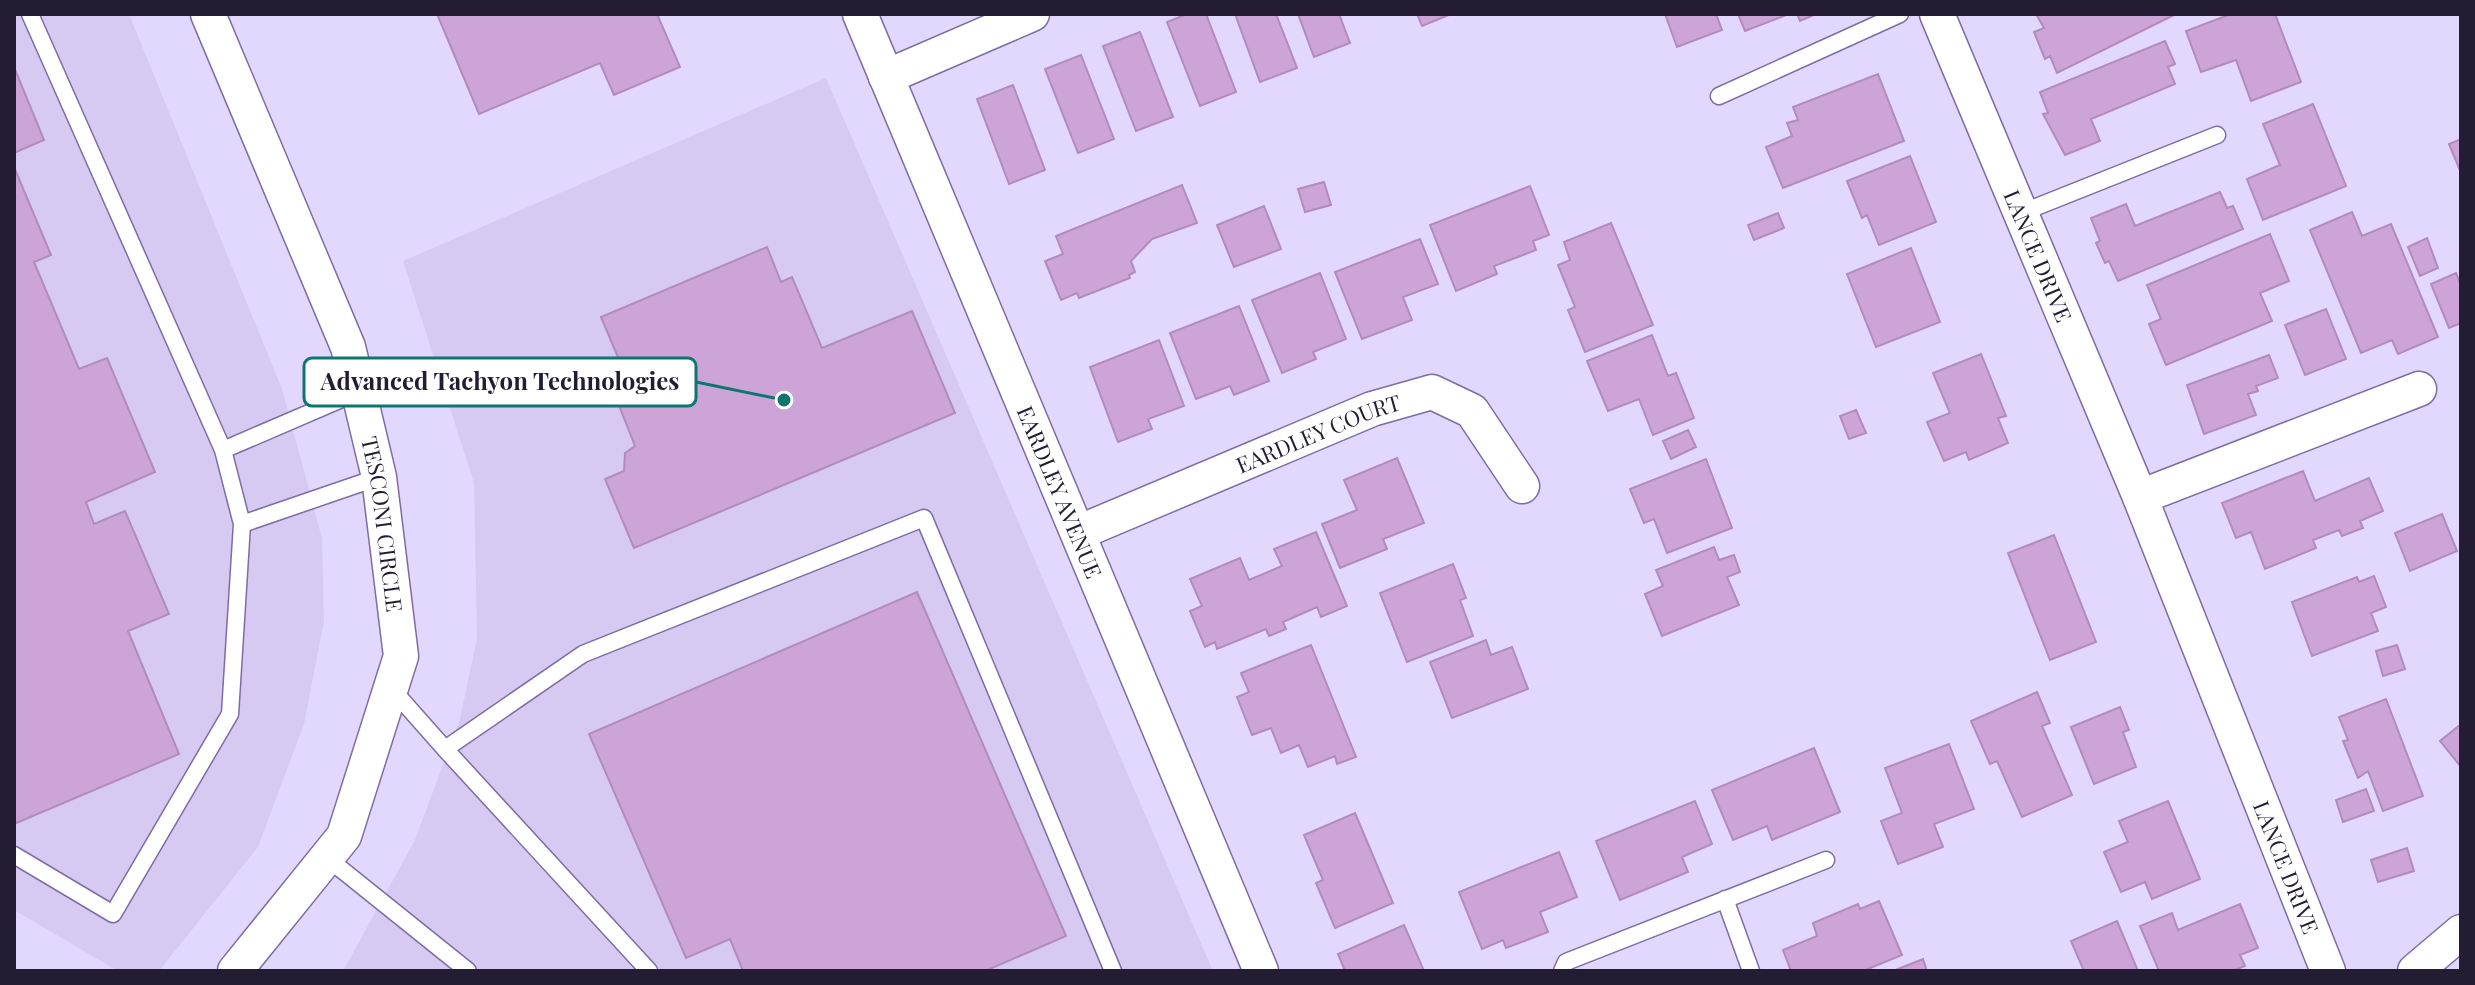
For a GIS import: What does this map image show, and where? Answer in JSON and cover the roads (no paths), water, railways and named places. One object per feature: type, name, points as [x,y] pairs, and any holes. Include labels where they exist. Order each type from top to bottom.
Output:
[{"type":"street","name":"TESCONI CIRCLE","points":[[208,14],[348,347],[379,477],[401,656],[344,836],[235,971]]},
{"type":"street","name":"EARDLEY AVENUE","points":[[860,14],[1080,532],[1261,971]]},
{"type":"street","points":[[886,77],[1032,14]]},
{"type":"street","name":"LANCE DRIVE","points":[[1937,14],[2140,497],[2328,971]]},
{"type":"street","points":[[2140,497],[2419,389]]},
{"type":"street","name":"EARDLEY COURT","points":[[1080,532],[1372,409],[1432,392],[1472,411],[1522,486]]},
{"type":"street","points":[[2415,971],[2461,932]]},
{"type":"lane","points":[[14,855],[113,914],[230,714],[242,524],[223,450],[30,14]]},
{"type":"lane","points":[[1719,96],[1900,14]]},
{"type":"lane","points":[[2021,213],[2217,135]]},
{"type":"lane","points":[[223,450],[358,392]]},
{"type":"lane","points":[[242,524],[379,477]]},
{"type":"lane","points":[[445,749],[583,654],[924,518],[1113,971]]},
{"type":"lane","points":[[391,688],[649,971]]},
{"type":"lane","points":[[326,857],[468,971]]},
{"type":"lane","points":[[1562,971],[1566,962],[1826,860]]},
{"type":"lane","points":[[1725,899],[1751,971]]},
{"type":"place","name":"Advanced Tachyon Technologies","points":[[784,400]]}]
